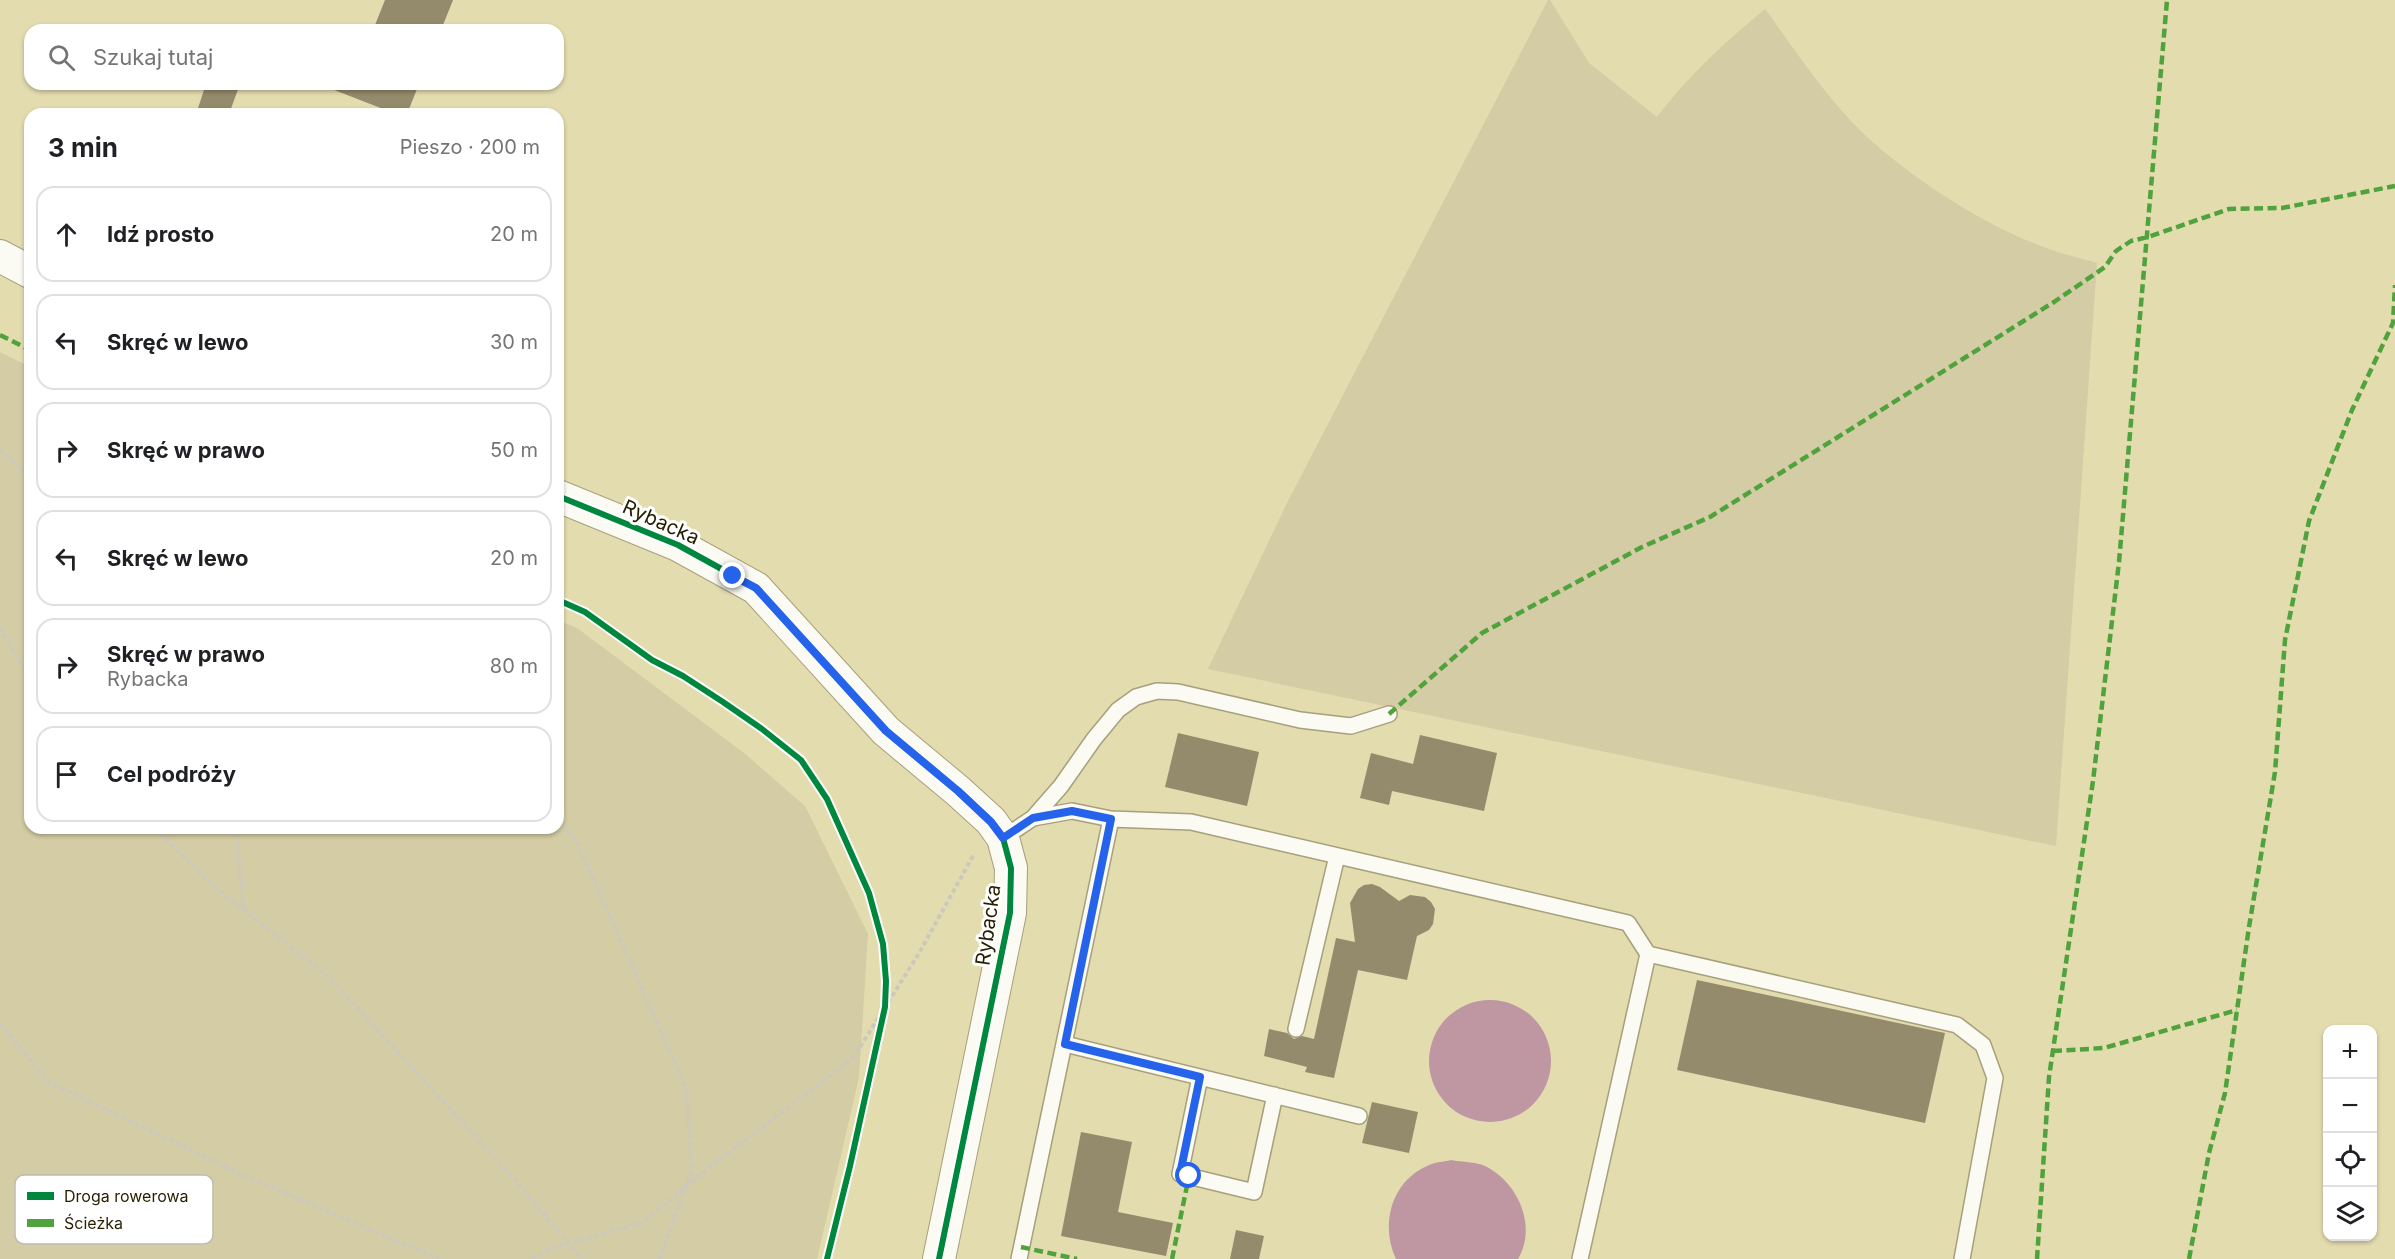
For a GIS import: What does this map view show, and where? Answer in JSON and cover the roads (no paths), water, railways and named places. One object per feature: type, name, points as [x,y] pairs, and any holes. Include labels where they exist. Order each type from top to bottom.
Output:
[{"type":"street","points":[[0,256],[24,269]]},
{"type":"street","name":"Rybacka","points":[[564,498],[678,545],[756,588],[886,731],[958,791],[997,830],[1011,868],[1010,913],[939,1259]]},
{"type":"lane","points":[[1033,818],[1061,786],[1094,739],[1118,710],[1136,697],[1157,691],[1178,692],[1300,720],[1351,726],[1389,714]]},
{"type":"lane","points":[[997,830],[1033,818],[1072,811],[1111,819],[1191,822],[1628,923],[1648,954],[1957,1025],[1983,1045],[1995,1078],[1962,1259]]},
{"type":"lane","points":[[1019,1259],[1111,819]]},
{"type":"lane","points":[[1296,1029],[1337,856]]},
{"type":"lane","points":[[1580,1259],[1648,954]]},
{"type":"lane","points":[[1065,1044],[1359,1116]]},
{"type":"lane","points":[[1200,1077],[1180,1174],[1254,1192],[1275,1095]]}]
